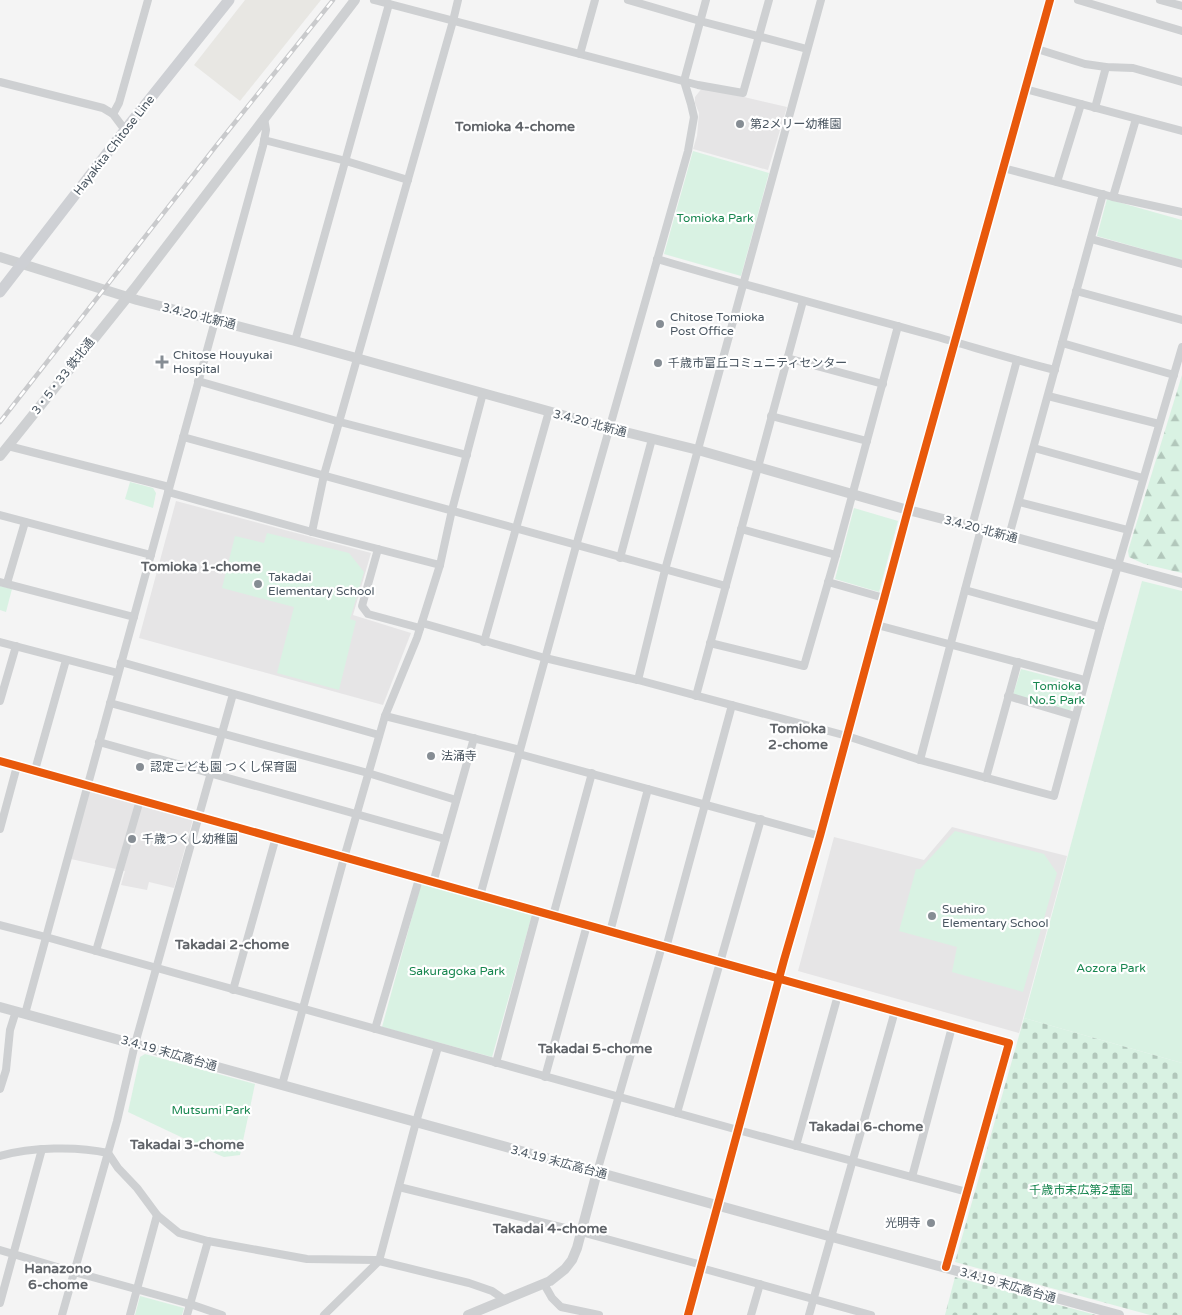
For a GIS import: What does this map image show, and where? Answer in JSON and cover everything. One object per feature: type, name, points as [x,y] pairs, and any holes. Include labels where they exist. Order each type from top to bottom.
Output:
[{"type":"main road","name":"Hayakita Chitose Line","points":[[0,292],[125,130],[229,0]]},
{"type":"street","points":[[113,114],[119,104],[148,0]]},
{"type":"street","name":"3・5・33 鉄北通","points":[[0,456],[126,297],[355,0]]},
{"type":"street","points":[[374,0],[698,85],[743,93],[769,0]]},
{"type":"street","points":[[312,532],[324,475],[458,0]]},
{"type":"street","points":[[580,54],[595,0]]},
{"type":"street","points":[[628,0],[647,3],[700,21],[807,49]]},
{"type":"street","points":[[480,896],[576,546],[688,151],[694,117],[684,81],[706,0]]},
{"type":"street","points":[[638,680],[665,570],[821,0]]},
{"type":"street","points":[[688,1315],[908,510],[1050,0]]},
{"type":"street","points":[[1078,0],[1182,31]]},
{"type":"street","points":[[1161,0],[1182,6]]},
{"type":"street","points":[[295,341],[389,4]]},
{"type":"street","points":[[1037,49],[1085,64],[1133,68],[1182,82]]},
{"type":"street","points":[[1095,108],[1106,67]]},
{"type":"street","points":[[0,82],[103,108],[113,114],[125,130]]},
{"type":"street","points":[[1025,89],[1182,131]]},
{"type":"street","points":[[1056,182],[1080,104]]},
{"type":"street","points":[[0,1089],[6,1070],[10,1030],[20,1012],[46,937],[264,140],[266,130],[264,118]]},
{"type":"street","points":[[1113,197],[1136,119]]},
{"type":"street","points":[[264,140],[346,161],[408,180]]},
{"type":"street","points":[[1003,168],[1113,197],[1182,212]]},
{"type":"street","points":[[1009,536],[1103,194]]},
{"type":"street","points":[[1090,239],[1182,264]]},
{"type":"street","name":"3.4.20 北新通","points":[[0,256],[126,297],[295,341],[549,412],[698,450],[908,510],[1182,583]]},
{"type":"street","points":[[657,260],[1055,370]]},
{"type":"street","points":[[1076,291],[1182,320]]},
{"type":"street","points":[[696,696],[803,301]]},
{"type":"street","points":[[710,643],[804,666],[898,326]]},
{"type":"street","points":[[1062,343],[1174,375]]},
{"type":"street","points":[[378,550],[362,606],[368,614],[638,680],[847,736],[920,760],[1054,796],[1100,627],[1182,347]]},
{"type":"street","points":[[787,358],[883,384]]},
{"type":"street","points":[[920,760],[965,590],[976,528],[1017,360]]},
{"type":"street","points":[[198,381],[340,422],[467,455]]},
{"type":"street","points":[[282,1085],[385,716],[417,638],[440,565],[452,510],[484,393]]},
{"type":"street","points":[[1048,396],[1159,424]]},
{"type":"street","points":[[484,642],[549,412]]},
{"type":"street","points":[[771,416],[867,441]]},
{"type":"street","points":[[183,437],[726,586]]},
{"type":"street","points":[[620,558],[652,439]]},
{"type":"street","points":[[8,446],[169,489],[312,532],[440,565]]},
{"type":"street","points":[[1034,448],[1143,478]]},
{"type":"street","points":[[1019,502],[1128,530]]},
{"type":"street","points":[[0,515],[151,555]]},
{"type":"street","points":[[25,522],[4,582],[134,617]]},
{"type":"street","points":[[741,529],[836,555]]},
{"type":"street","points":[[828,582],[884,598]]},
{"type":"street","points":[[965,590],[1100,627]]},
{"type":"street","points":[[877,625],[1085,680]]},
{"type":"street","points":[[0,642],[118,674]]},
{"type":"street","points":[[0,701],[16,646]]},
{"type":"street","points":[[35,770],[66,660]]},
{"type":"street","points":[[121,662],[380,735]]},
{"type":"street","points":[[986,778],[1018,662]]},
{"type":"street","points":[[62,1315],[119,1113],[135,1044],[233,694]]},
{"type":"street","points":[[1008,696],[1075,716]]},
{"type":"street","points":[[110,704],[368,773],[456,800]]},
{"type":"street","points":[[468,1315],[550,1281],[565,1269],[572,1260],[664,947],[732,705]]},
{"type":"street","points":[[385,716],[474,738],[592,773],[820,836]]},
{"type":"street","points":[[433,882],[474,738]]},
{"type":"street","points":[[99,742],[445,839]]},
{"type":"street","points":[[0,761],[1009,1043],[946,1267]]},
{"type":"street","points":[[0,830],[18,766]]},
{"type":"street","points":[[553,916],[592,773]]},
{"type":"street","points":[[610,932],[648,788]]},
{"type":"street","points":[[96,951],[140,800]]},
{"type":"street","points":[[677,1114],[761,820]]},
{"type":"street","points":[[233,990],[276,837]]},
{"type":"street","points":[[375,1029],[419,879]]},
{"type":"street","points":[[496,1063],[537,912]]},
{"type":"street","points":[[545,1077],[586,925]]},
{"type":"street","points":[[0,926],[46,937],[677,1114],[967,1192]]},
{"type":"street","points":[[796,1146],[838,995]]},
{"type":"street","name":"3.4.19 末広高台通","points":[[0,1007],[1119,1315]]},
{"type":"street","points":[[809,1315],[895,1011]]},
{"type":"street","points":[[912,1177],[952,1027]]},
{"type":"street","points":[[324,1315],[379,1261],[438,1047]]},
{"type":"street","points":[[0,1303],[42,1150]]},
{"type":"street","points":[[0,1156],[42,1150],[94,1150],[108,1153],[157,1215],[179,1233],[208,1241],[307,1259],[379,1261],[469,1283],[492,1291],[505,1300]]},
{"type":"street","points":[[399,1186],[581,1232],[866,1314]]},
{"type":"street","points":[[130,1315],[157,1215]]},
{"type":"street","points":[[187,1315],[208,1241]]},
{"type":"street","points":[[0,1250],[190,1304],[222,1315]]},
{"type":"street","points":[[544,1284],[560,1307],[599,1315]]},
{"type":"street","points":[[751,1315],[760,1284]]},
{"type":"shaded area","points":[[245,0],[321,0],[240,101],[194,65]]},
{"type":"shaded area","name":"第2メリー幼稚園","points":[[702,88],[787,107],[768,170],[693,149],[697,136],[699,113],[695,97]]},
{"type":"shaded area","name":"Takadai Elementary School","points":[[176,501],[371,553],[353,615],[411,633],[383,705],[139,638]]},
{"type":"shaded area","name":"千歳つくし幼稚園","points":[[89,791],[193,819],[174,888],[149,882],[147,890],[121,885],[125,871],[71,859]]},
{"type":"shaded area","name":"Suehiro Elementary School","points":[[952,827],[1067,856],[1019,1033],[798,971],[834,837],[924,860]]},
{"type":"green space","name":"Tomioka Park","points":[[693,151],[769,173],[741,276],[664,254]]},
{"type":"green space","points":[[1107,199],[1182,220],[1182,260],[1097,236]]},
{"type":"green space","points":[[1182,375],[1182,573],[1144,564],[1129,557],[1128,551]]},
{"type":"green space","points":[[130,482],[153,488],[156,493],[153,508],[125,499]]},
{"type":"green space","points":[[854,508],[898,521],[879,592],[835,579]]},
{"type":"green space","points":[[267,533],[349,553],[364,572],[350,619],[356,621],[339,690],[277,673],[294,607],[222,588],[235,536],[264,543]]},
{"type":"green space","name":"Aozora Park","points":[[1142,581],[1182,591],[1182,1063],[1024,1018]]},
{"type":"green space","points":[[0,586],[12,589],[6,612],[0,610]]},
{"type":"green space","name":"Tomioka No.5 Park","points":[[1021,669],[1078,684],[1070,711],[1013,695]]},
{"type":"green space","points":[[955,831],[1044,854],[1057,873],[1023,992],[952,972],[957,947],[899,931],[916,869],[920,869]]},
{"type":"green space","name":"Sakuragoka Park","points":[[421,884],[532,915],[492,1057],[382,1027]]},
{"type":"green space","name":"千歳市末広第2霊園","points":[[1024,1018],[1182,1063],[1182,1315],[1150,1315],[955,1262]]},
{"type":"green space","name":"Mutsumi Park","points":[[145,1054],[255,1084],[240,1155],[224,1157],[128,1112],[140,1057]]},
{"type":"green space","points":[[955,1277],[1096,1315],[945,1315]]},
{"type":"green space","points":[[140,1296],[184,1308],[182,1315],[135,1315]]},
{"type":"railway","points":[[0,422],[333,0]]},
{"type":"cycle path","points":[[688,1315],[784,960],[820,836],[908,510],[1050,0]]},
{"type":"cycle path","points":[[0,761],[1009,1043],[946,1267]]},
{"type":"place","name":"第2メリー幼稚園","points":[[740,124]]},
{"type":"place","name":"Chitose Tomioka Post Office","points":[[660,324]]},
{"type":"place","name":"Chitose Houyukai Hospital","points":[[162,362]]},
{"type":"place","name":"千歳市富丘コミュニティセンター","points":[[658,363]]},
{"type":"place","name":"Takadai Elementary School","points":[[258,584]]},
{"type":"place","name":"法涌寺","points":[[431,756]]},
{"type":"place","name":"認定こども園 つくし保育園","points":[[140,767]]},
{"type":"place","name":"千歳つくし幼稚園","points":[[132,839]]},
{"type":"place","name":"Suehiro Elementary School","points":[[932,916]]},
{"type":"place","name":"光明寺","points":[[931,1223]]},
{"type":"district","name":"Tomioka 4-chome","points":[[515,126]]},
{"type":"district","name":"Tomioka 1-chome","points":[[201,566]]},
{"type":"district","name":"Tomioka 2-chome","points":[[798,736]]},
{"type":"district","name":"Takadai 2-chome","points":[[232,944]]},
{"type":"district","name":"Takadai 5-chome","points":[[595,1048]]},
{"type":"district","name":"Takadai 6-chome","points":[[866,1126]]},
{"type":"district","name":"Takadai 3-chome","points":[[187,1144]]},
{"type":"district","name":"Takadai 4-chome","points":[[550,1228]]},
{"type":"district","name":"Hanazono 6-chome","points":[[58,1276]]}]
